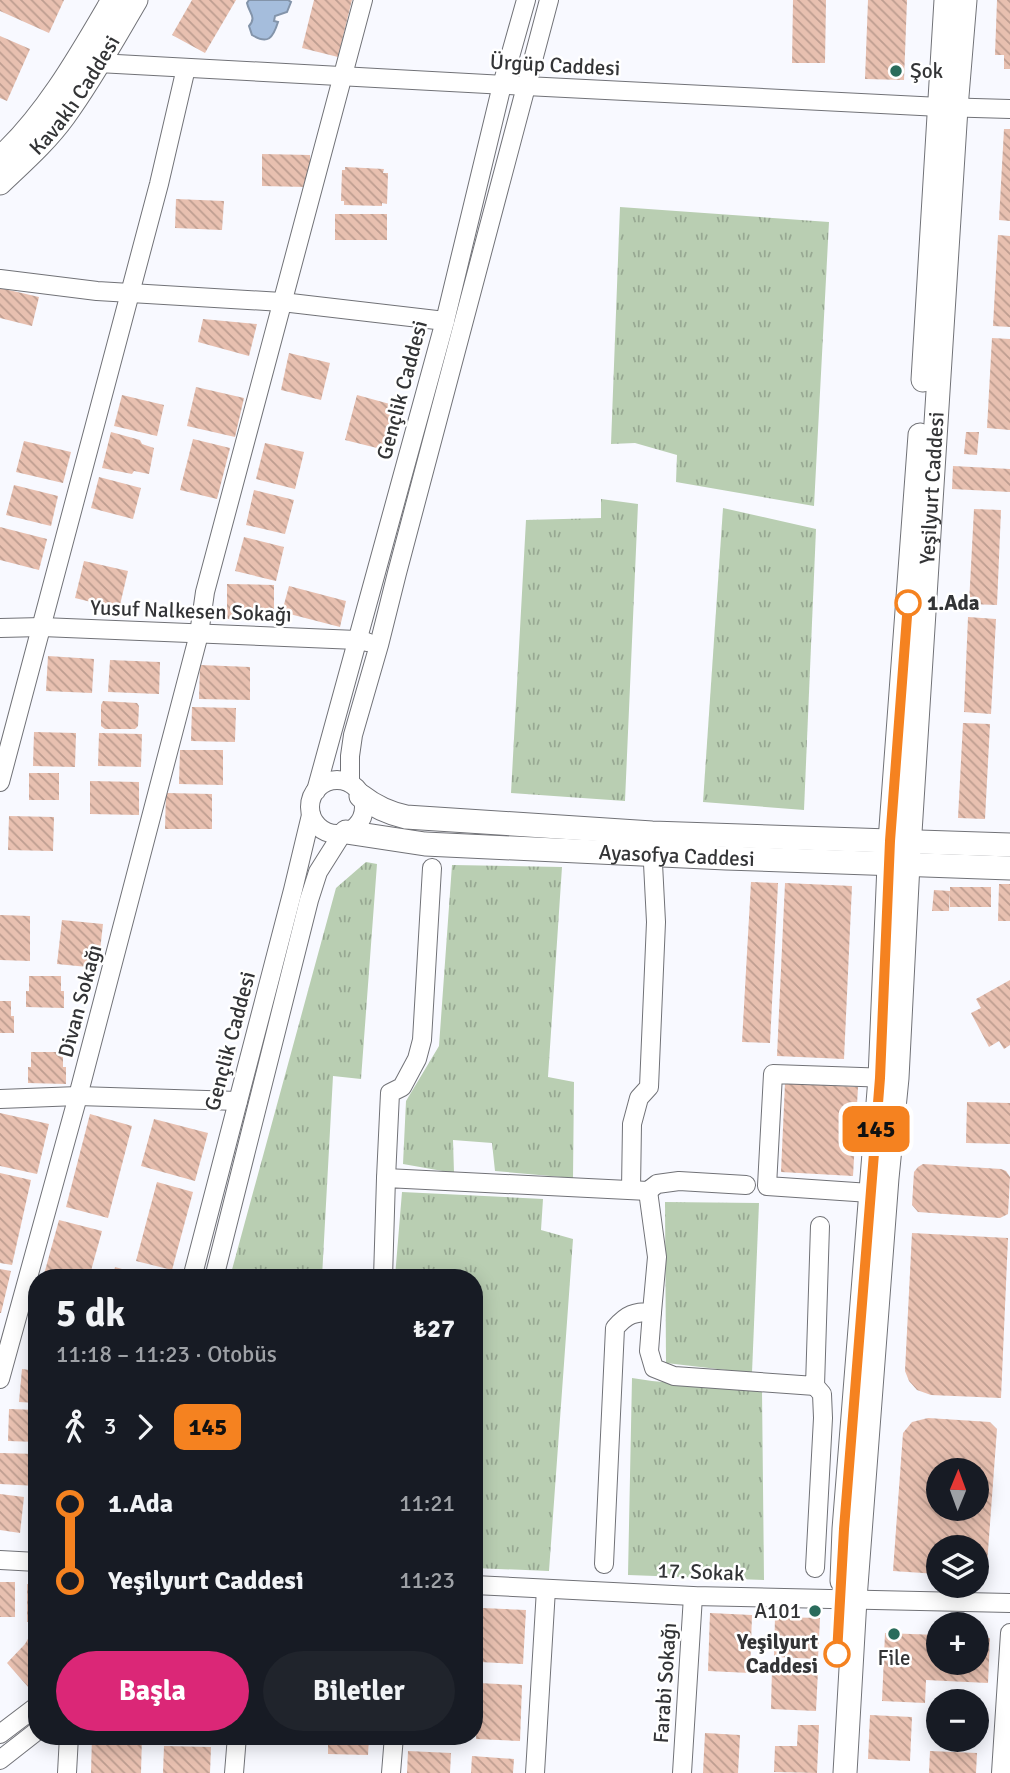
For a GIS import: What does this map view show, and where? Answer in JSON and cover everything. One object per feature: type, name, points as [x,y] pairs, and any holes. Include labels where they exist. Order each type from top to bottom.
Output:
[{"type":"main road","name":"Kavaklı Caddesi","points":[[0,158],[30,126],[78,61],[113,0]]},
{"type":"main road","name":"Kavaklı Caddesi","points":[[0,183],[36,149],[63,118],[136,0]]},
{"type":"main road","name":"Yeşilyurt Caddesi","points":[[830,1773],[887,1178],[899,853],[948,108],[946,0]]},
{"type":"main road","name":"Yeşilyurt Caddesi","points":[[948,108],[965,0]]},
{"type":"main road","name":"Ayasofya Caddesi","points":[[356,790],[374,806],[406,817],[652,844]]},
{"type":"main road","name":"Ayasofya Caddesi","points":[[344,833],[425,844],[652,844],[899,853],[1010,868]]},
{"type":"main road","name":"Ayasofya Caddesi","points":[[899,853],[1010,845]]},
{"type":"main road","name":"Yeşilyurt Caddesi","points":[[845,1773],[848,1599],[844,1529],[870,1193],[889,1078]]},
{"type":"street","name":"Divan Sokağı","points":[[30,1269],[199,634],[205,592],[363,0]]},
{"type":"street","name":"Gençlik Caddesi","points":[[316,791],[445,321],[502,85],[526,0]]},
{"type":"street","name":"Gençlik Caddesi","points":[[356,790],[350,757],[353,735],[549,0]]},
{"type":"street","name":"Ürgüp Caddesi","points":[[99,63],[948,108],[1010,109]]},
{"type":"street","points":[[0,782],[159,184],[186,68]]},
{"type":"street","points":[[0,279],[97,291],[282,302],[445,321]]},
{"type":"street","name":"Yusuf Nalkesen Sokağı","points":[[0,628],[41,627],[357,640],[379,645]]},
{"type":"street","points":[[341,780],[356,790],[364,805],[360,822],[344,833],[321,830],[311,815],[311,798],[316,791],[323,784],[341,780]]},
{"type":"street","name":"Gençlik Caddesi","points":[[194,1269],[311,815]]},
{"type":"street","name":"Gençlik Caddesi","points":[[216,1269],[309,900],[318,872],[344,833]]},
{"type":"street","points":[[652,844],[656,922],[649,1087],[639,1098],[632,1124],[639,1190],[657,1256],[649,1351],[654,1368],[674,1376],[815,1386]]},
{"type":"street","points":[[383,1269],[390,1093],[402,1087],[417,1059],[422,1040],[432,867]]},
{"type":"street","points":[[870,1193],[767,1186],[773,1074],[889,1078]]},
{"type":"street","points":[[0,1099],[78,1096],[238,1101]]},
{"type":"street","points":[[386,1178],[639,1190],[679,1181],[746,1185]]},
{"type":"street","points":[[815,1568],[823,1418],[822,1394],[815,1386],[820,1226]]},
{"type":"street","name":"Divan Sokağı","points":[[0,1379],[28,1277]]},
{"type":"street","points":[[604,1564],[615,1328],[623,1319],[637,1312],[652,1312]]},
{"type":"street","points":[[0,1560],[28,1562]]},
{"type":"street","name":"17. Sokak","points":[[483,1586],[693,1595],[1010,1603]]},
{"type":"street","points":[[535,1773],[546,1589]]},
{"type":"street","name":"Farabi Sokağı","points":[[682,1773],[693,1595]]},
{"type":"street","points":[[1001,1773],[1010,1633]]},
{"type":"street","points":[[0,1734],[28,1713]]},
{"type":"street","points":[[0,1760],[28,1738]]},
{"type":"street","points":[[67,1773],[69,1745]]},
{"type":"street","points":[[234,1773],[236,1745]]},
{"type":"street","points":[[391,1773],[393,1745]]},
{"type":"green space","points":[[620,207],[829,222],[814,506],[676,482],[677,455],[635,443],[611,444]]},
{"type":"green space","points":[[601,499],[638,504],[625,801],[511,793],[526,520],[601,518]]},
{"type":"green space","points":[[723,508],[816,529],[804,810],[703,802]]},
{"type":"green space","points":[[366,862],[377,864],[361,1079],[333,1076],[322,1269],[232,1269],[336,888]]},
{"type":"green space","points":[[452,865],[562,867],[548,1077],[574,1082],[573,1178],[495,1171],[492,1143],[453,1140],[454,1173],[403,1164],[406,1101],[439,1046]]},
{"type":"green space","points":[[402,1192],[543,1199],[541,1230],[573,1239],[549,1571],[483,1568],[483,1269],[396,1269]]},
{"type":"green space","points":[[665,1202],[759,1203],[752,1373],[666,1363]]},
{"type":"green space","points":[[632,1378],[762,1391],[764,1580],[628,1575]]},
{"type":"water","points":[[249,0],[291,2],[287,12],[275,16],[274,21],[278,22],[274,32],[266,40],[252,35],[249,26],[252,17],[247,3]]},
{"type":"building","points":[[0,0],[64,0],[49,33],[0,11]]},
{"type":"building","points":[[192,0],[236,0],[205,53],[172,35]]},
{"type":"building","points":[[314,0],[352,0],[338,57],[302,48]]},
{"type":"building","points":[[793,0],[826,0],[825,63],[792,63]]},
{"type":"building","points":[[868,0],[907,0],[904,80],[865,79]]},
{"type":"building","points":[[997,0],[1010,0],[1010,69],[1004,69],[1004,55],[995,55]]},
{"type":"building","points":[[0,36],[30,49],[7,101],[0,98]]},
{"type":"building","points":[[1004,129],[1010,129],[1010,221],[999,220]]},
{"type":"building","points":[[262,154],[310,155],[307,187],[262,186]]},
{"type":"building","points":[[345,167],[384,169],[383,173],[388,173],[387,204],[344,205],[344,201],[341,201],[342,170],[345,170]]},
{"type":"building","points":[[176,199],[224,201],[222,230],[175,228]]},
{"type":"building","points":[[335,214],[387,214],[387,240],[335,240]]},
{"type":"building","points":[[998,235],[1010,236],[1010,327],[993,326]]},
{"type":"building","points":[[0,288],[39,297],[32,326],[0,318]]},
{"type":"building","points":[[203,319],[257,324],[249,356],[198,342]]},
{"type":"building","points":[[992,338],[1010,339],[1010,430],[987,428]]},
{"type":"building","points":[[289,353],[330,363],[321,400],[281,390]]},
{"type":"building","points":[[196,387],[244,398],[235,437],[187,426]]},
{"type":"building","points":[[122,395],[164,405],[157,436],[114,426]]},
{"type":"building","points":[[357,395],[397,406],[385,450],[345,440]]},
{"type":"building","points":[[111,432],[140,440],[142,444],[154,448],[149,474],[134,471],[132,474],[102,468]]},
{"type":"building","points":[[966,432],[979,432],[977,455],[964,454]]},
{"type":"building","points":[[193,439],[230,448],[217,499],[180,490]]},
{"type":"building","points":[[24,441],[71,452],[63,483],[16,472]]},
{"type":"building","points":[[265,443],[304,452],[295,489],[256,479]]},
{"type":"building","points":[[953,466],[1010,469],[1010,492],[952,489]]},
{"type":"building","points":[[99,477],[141,488],[133,519],[91,508]]},
{"type":"building","points":[[14,485],[58,496],[51,526],[6,515]]},
{"type":"building","points":[[254,490],[294,500],[285,534],[246,525]]},
{"type":"building","points":[[974,509],[1001,510],[997,605],[969,604]]},
{"type":"building","points":[[0,527],[47,539],[39,570],[0,560]]},
{"type":"building","points":[[244,537],[284,547],[276,581],[235,571]]},
{"type":"building","points":[[84,561],[128,571],[119,609],[75,598]]},
{"type":"building","points":[[227,584],[274,585],[274,620],[227,619]]},
{"type":"building","points":[[289,586],[346,601],[340,627],[282,612]]},
{"type":"building","points":[[968,617],[996,619],[991,714],[964,712]]},
{"type":"building","points":[[48,656],[94,659],[92,693],[46,691]]},
{"type":"building","points":[[110,660],[160,662],[159,694],[108,692]]},
{"type":"building","points":[[200,665],[250,667],[250,700],[199,699]]},
{"type":"building","points":[[103,701],[137,703],[138,726],[135,729],[105,729],[101,726]]},
{"type":"building","points":[[192,707],[236,708],[235,742],[191,741]]},
{"type":"building","points":[[963,723],[990,724],[985,819],[958,818]]},
{"type":"building","points":[[34,732],[76,733],[75,767],[33,766]]},
{"type":"building","points":[[99,733],[142,734],[141,767],[98,766]]},
{"type":"building","points":[[180,750],[223,750],[223,785],[179,784]]},
{"type":"building","points":[[29,773],[59,773],[59,800],[29,800]]},
{"type":"building","points":[[90,781],[139,782],[139,815],[90,814]]},
{"type":"building","points":[[166,793],[212,794],[212,829],[165,829]]},
{"type":"building","points":[[9,816],[54,817],[53,851],[8,850]]},
{"type":"building","points":[[751,882],[778,883],[770,1043],[742,1042]]},
{"type":"building","points":[[785,883],[852,886],[844,1059],[777,1056]]},
{"type":"building","points":[[999,884],[1010,884],[1010,921],[998,921]]},
{"type":"building","points":[[950,887],[991,887],[991,907],[950,907]]},
{"type":"building","points":[[934,890],[950,891],[949,911],[932,911]]},
{"type":"building","points":[[0,915],[30,916],[30,961],[0,960]]},
{"type":"building","points":[[62,920],[103,924],[98,968],[57,964]]},
{"type":"building","points":[[29,976],[61,976],[64,1008],[26,1007]]},
{"type":"building","points":[[1010,980],[1010,1045],[1004,1049],[999,1041],[989,1047],[971,1013],[981,1008],[976,999]]},
{"type":"building","points":[[0,1001],[11,1001],[14,1033],[0,1033]]},
{"type":"building","points":[[31,1052],[63,1052],[66,1084],[28,1083]]},
{"type":"building","points":[[785,1083],[858,1087],[853,1176],[781,1172]]},
{"type":"building","points":[[967,1102],[1010,1103],[1010,1144],[966,1143]]},
{"type":"building","points":[[0,1113],[49,1124],[37,1174],[0,1166]]},
{"type":"building","points":[[90,1114],[132,1126],[108,1218],[66,1207]]},
{"type":"building","points":[[154,1119],[208,1133],[195,1181],[141,1166]]},
{"type":"building","points":[[923,1164],[1006,1171],[1010,1177],[1008,1214],[1000,1218],[918,1212],[912,1205],[914,1172]]},
{"type":"building","points":[[0,1173],[31,1180],[12,1265],[0,1263]]},
{"type":"building","points":[[157,1182],[193,1192],[172,1269],[136,1261]]},
{"type":"building","points":[[59,1220],[102,1231],[91,1269],[45,1269]]},
{"type":"building","points":[[912,1233],[1008,1238],[1001,1398],[931,1395],[917,1390],[909,1381],[905,1371]]},
{"type":"building","points":[[0,1269],[11,1271],[1,1313],[0,1313]]},
{"type":"building","points":[[22,1369],[28,1370],[28,1402],[19,1402]]},
{"type":"building","points":[[9,1409],[28,1410],[28,1442],[8,1441]]},
{"type":"building","points":[[928,1418],[990,1422],[997,1429],[989,1537],[989,1535],[926,1535],[926,1573],[893,1571],[903,1433],[912,1422]]},
{"type":"building","points":[[0,1453],[28,1454],[28,1486],[0,1484]]},
{"type":"building","points":[[0,1494],[24,1497],[20,1533],[0,1530]]},
{"type":"building","points":[[0,1582],[15,1582],[15,1617],[0,1617]]},
{"type":"building","points":[[27,1584],[28,1622],[27,1622]]},
{"type":"building","points":[[483,1608],[526,1610],[523,1664],[483,1662]]},
{"type":"building","points":[[710,1613],[752,1615],[750,1673],[708,1671]]},
{"type":"building","points":[[775,1617],[820,1618],[818,1659],[774,1657]]},
{"type":"building","points":[[885,1633],[926,1635],[926,1675],[988,1675],[988,1683],[926,1680],[925,1703],[882,1701]]},
{"type":"building","points":[[28,1639],[28,1687],[7,1663]]},
{"type":"building","points":[[772,1668],[818,1670],[816,1711],[771,1709]]},
{"type":"building","points":[[483,1683],[522,1685],[520,1741],[483,1739]]},
{"type":"building","points":[[870,1715],[912,1717],[910,1761],[868,1759]]},
{"type":"building","points":[[798,1725],[819,1725],[817,1773],[774,1772],[775,1746],[797,1746]]},
{"type":"building","points":[[705,1733],[740,1735],[738,1773],[703,1773]]},
{"type":"building","points":[[92,1745],[142,1745],[141,1773],[91,1773]]},
{"type":"building","points":[[328,1745],[369,1745],[368,1755],[328,1754]]},
{"type":"building","points":[[164,1746],[211,1747],[210,1773],[163,1773]]},
{"type":"building","points":[[408,1751],[451,1753],[450,1773],[407,1773]]},
{"type":"building","points":[[930,1752],[977,1753],[976,1773],[929,1773]]},
{"type":"building","points":[[472,1756],[514,1759],[513,1773],[471,1773]]},
{"type":"bus line","name":"145","points":[[837,1654],[844,1529],[880,1078],[890,841],[908,603]]},
{"type":"place","name":"Şok","points":[[896,71]]},
{"type":"place","name":"1.Ada","points":[[908,603]]},
{"type":"place","name":"A101","points":[[815,1611]]},
{"type":"place","name":"File","points":[[894,1634]]},
{"type":"place","name":"Yeşilyurt Caddesi","points":[[837,1654]]}]
